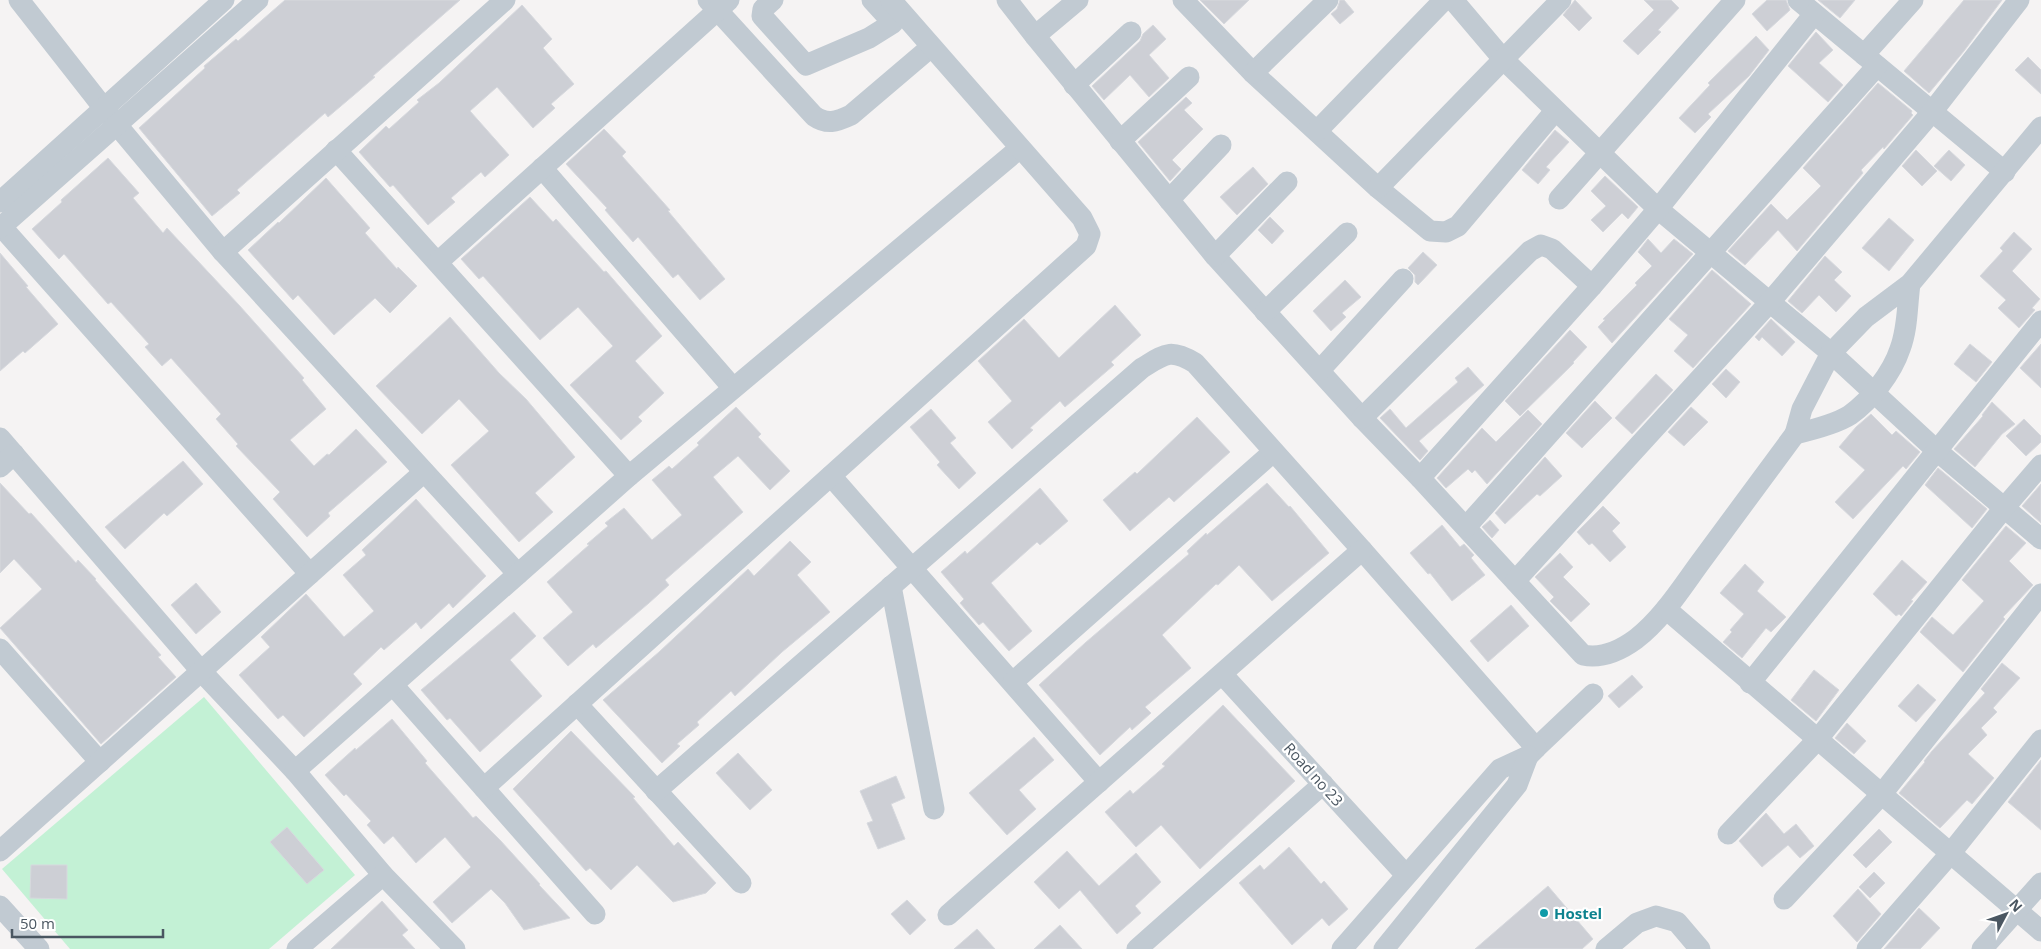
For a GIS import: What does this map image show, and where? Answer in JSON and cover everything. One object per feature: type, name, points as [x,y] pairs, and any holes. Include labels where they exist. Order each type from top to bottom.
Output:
[{"type":"street","points":[[19,0],[117,125],[223,252],[518,574]]},
{"type":"street","points":[[0,202],[103,107],[224,0]]},
{"type":"street","points":[[258,0],[0,226],[310,574]]},
{"type":"street","points":[[223,252],[505,0]]},
{"type":"street","points":[[773,0],[763,9],[762,16],[806,65],[870,38],[893,24],[886,5]]},
{"type":"street","points":[[1007,0],[1215,256],[1362,418],[1466,527],[1583,655],[1593,657],[1619,649],[1636,639],[1666,609],[1796,434],[1802,410],[1832,353],[1866,317],[1910,284],[2005,172],[2037,141]]},
{"type":"street","points":[[1035,36],[1078,0]]},
{"type":"street","points":[[1253,73],[1328,0]]},
{"type":"street","points":[[1317,131],[1444,0]]},
{"type":"street","points":[[1453,0],[1503,59],[1658,209],[1769,303],[1832,353],[1936,450],[2041,539]]},
{"type":"street","points":[[1378,188],[1561,0]]},
{"type":"street","points":[[1559,199],[1735,0]]},
{"type":"street","points":[[1466,527],[1712,254],[1871,61],[1913,0]]},
{"type":"street","points":[[1514,581],[1769,303],[1932,112],[2020,0]]},
{"type":"street","points":[[438,262],[718,4],[814,116],[823,122],[837,122],[851,115],[931,47]]},
{"type":"street","points":[[1194,4],[1253,73],[1378,188],[1430,231],[1446,232],[1458,226],[1555,111]]},
{"type":"street","points":[[1420,478],[1592,286],[1658,209],[1802,4],[2005,172]]},
{"type":"street","points":[[484,788],[1086,246],[1090,234],[1082,218],[931,47],[886,5]]},
{"type":"street","points":[[1074,84],[1131,32]]},
{"type":"street","points":[[1120,141],[1189,77]]},
{"type":"street","points":[[1169,200],[1221,145]]},
{"type":"street","points":[[295,771],[629,476],[1020,148]]},
{"type":"street","points":[[336,150],[629,476]]},
{"type":"street","points":[[542,168],[733,388]]},
{"type":"street","points":[[1215,256],[1287,182]]},
{"type":"street","points":[[1266,312],[1347,233]]},
{"type":"street","points":[[1362,418],[1530,251],[1541,245],[1552,249],[1592,286]]},
{"type":"street","points":[[1320,370],[1403,279]]},
{"type":"street","points":[[1796,434],[1814,430],[1849,416],[1873,393],[1886,377],[1900,349],[1910,284]]},
{"type":"street","points":[[1750,683],[2041,321]]},
{"type":"street","points":[[656,791],[1142,368],[1164,355],[1180,354],[1195,363],[1362,550],[1532,752]]},
{"type":"street","points":[[0,438],[7,460],[295,771],[383,874],[455,949]]},
{"type":"street","points":[[1013,682],[1274,452]]},
{"type":"street","points":[[1728,834],[1817,740],[2004,508],[2041,465]]},
{"type":"street","points":[[0,851],[424,472]]},
{"type":"street","points":[[831,476],[1099,782]]},
{"type":"street","points":[[948,915],[1362,550]]},
{"type":"street","points":[[891,586],[934,809]]},
{"type":"street","points":[[1784,899],[1881,796],[2041,594]]},
{"type":"street","points":[[1666,609],[1881,796],[2041,931]]},
{"type":"street","points":[[1,651],[100,762]]},
{"type":"street","name":"Road no 23","points":[[1222,674],[1406,875]]},
{"type":"street","points":[[393,685],[595,914]]},
{"type":"street","points":[[1342,949],[1500,769],[1532,752],[1593,694]]},
{"type":"street","points":[[576,704],[741,883]]},
{"type":"street","points":[[1867,949],[1950,854],[2041,740]]},
{"type":"street","points":[[1384,949],[1517,785],[1532,752]]},
{"type":"street","points":[[1136,949],[1323,784]]},
{"type":"street","points":[[297,949],[383,874]]},
{"type":"street","points":[[1982,949],[2018,911],[2041,883]]},
{"type":"street","points":[[0,906],[39,949]]},
{"type":"street","points":[[1606,949],[1637,923],[1656,916],[1677,922],[1700,949]]},
{"type":"green space","points":[[204,697],[355,875],[269,949],[70,949],[2,869]]},
{"type":"building","points":[[285,0],[460,0],[328,117],[325,113],[237,190],[240,193],[212,216],[139,128],[205,68],[204,66],[236,39],[238,41]]},
{"type":"building","points":[[1200,0],[1249,0],[1224,24]]},
{"type":"building","points":[[1340,0],[1344,0],[1354,12],[1340,24],[1331,14],[1337,9]]},
{"type":"building","points":[[1575,0],[1592,18],[1579,31],[1563,15]]},
{"type":"building","points":[[1644,0],[1671,0],[1679,8],[1658,30],[1661,32],[1638,55],[1623,41],[1654,10]]},
{"type":"building","points":[[1767,0],[1786,0],[1790,10],[1767,31],[1752,14]]},
{"type":"building","points":[[1818,0],[1855,0],[1840,18]]},
{"type":"building","points":[[1964,0],[2002,0],[1964,51],[1929,93],[1904,71]]},
{"type":"building","points":[[522,5],[552,39],[543,48],[574,84],[551,104],[555,108],[533,128],[497,87],[470,111],[509,155],[485,177],[481,172],[451,198],[455,202],[428,225],[393,185],[390,187],[359,152],[386,126],[389,129],[419,102],[417,100],[439,83]]},
{"type":"building","points":[[1153,25],[1166,39],[1149,55],[1169,78],[1149,97],[1130,75],[1104,100],[1092,86],[1140,41],[1143,34]]},
{"type":"building","points":[[1816,32],[1833,50],[1819,63],[1843,85],[1828,102],[1788,66]]},
{"type":"building","points":[[1756,36],[1769,50],[1749,76],[1708,114],[1711,117],[1695,133],[1679,118],[1710,85],[1708,83]]},
{"type":"building","points":[[2028,57],[2041,70],[2041,94],[2015,70]]},
{"type":"building","points":[[1878,83],[1912,111],[1913,115],[1884,149],[1883,147],[1861,170],[1863,173],[1797,251],[1778,230],[1745,265],[1728,251],[1771,204],[1787,220],[1821,186],[1803,168]]},
{"type":"building","points":[[1186,97],[1192,103],[1184,110],[1203,129],[1172,160],[1181,169],[1170,181],[1138,142]]},
{"type":"building","points":[[604,129],[626,152],[622,156],[670,210],[668,211],[725,279],[700,300],[678,274],[673,278],[638,237],[633,242],[605,210],[607,208],[566,164]]},
{"type":"building","points":[[1555,130],[1569,142],[1546,167],[1550,170],[1538,184],[1522,170]]},
{"type":"building","points":[[1916,150],[1937,171],[1922,186],[1902,166]]},
{"type":"building","points":[[1949,150],[1965,165],[1951,181],[1934,166]]},
{"type":"building","points":[[108,158],[139,193],[133,198],[163,233],[167,228],[239,305],[304,378],[302,380],[326,409],[290,440],[314,466],[327,454],[329,455],[356,429],[387,462],[328,513],[330,516],[307,537],[273,499],[280,492],[236,446],[238,444],[216,419],[221,414],[171,358],[162,366],[145,347],[149,344],[111,302],[108,304],[64,254],[59,259],[32,229]]},
{"type":"building","points":[[1253,167],[1268,184],[1237,215],[1220,197]]},
{"type":"building","points":[[1605,176],[1638,207],[1628,219],[1622,213],[1603,232],[1591,220],[1606,206],[1591,191]]},
{"type":"building","points":[[326,178],[370,228],[365,233],[397,269],[398,267],[417,286],[390,313],[375,298],[334,335],[298,295],[293,300],[248,250]]},
{"type":"building","points":[[530,197],[553,222],[556,219],[604,272],[606,271],[662,336],[635,361],[664,393],[638,417],[642,421],[621,440],[570,385],[613,346],[578,307],[540,340],[483,276],[479,279],[461,259]]},
{"type":"building","points":[[1270,217],[1284,231],[1272,244],[1258,230]]},
{"type":"building","points":[[1889,218],[1914,240],[1889,271],[1862,248]]},
{"type":"building","points":[[2014,232],[2032,249],[2012,271],[2040,299],[2032,308],[2035,310],[2019,328],[1998,308],[2006,300],[1980,276],[2003,251],[2000,248]]},
{"type":"building","points":[[1648,239],[1661,253],[1674,239],[1693,254],[1612,343],[1598,327],[1605,320],[1603,319],[1637,285],[1635,283],[1652,266],[1638,252]]},
{"type":"building","points":[[1423,252],[1437,265],[1418,285],[1415,282],[1415,275],[1408,268]]},
{"type":"building","points":[[0,253],[58,324],[25,353],[23,351],[0,371]]},
{"type":"building","points":[[1825,256],[1842,272],[1834,280],[1851,296],[1836,312],[1819,295],[1802,313],[1788,301]]},
{"type":"building","points":[[1712,270],[1751,304],[1693,368],[1674,351],[1688,335],[1669,319]]},
{"type":"building","points":[[1345,280],[1361,297],[1342,313],[1346,317],[1331,331],[1313,311]]},
{"type":"building","points":[[1115,305],[1141,335],[1111,362],[1114,365],[1065,407],[1060,401],[1030,428],[1033,430],[1012,449],[988,422],[1012,401],[978,361],[1024,319],[1059,358]]},
{"type":"building","points":[[450,317],[499,373],[526,399],[575,457],[535,493],[553,512],[519,542],[451,465],[489,431],[459,399],[422,434],[376,386]]},
{"type":"building","points":[[1771,319],[1795,342],[1782,356],[1762,337],[1759,341],[1755,337]]},
{"type":"building","points":[[1570,330],[1587,347],[1574,363],[1520,416],[1505,401]]},
{"type":"building","points":[[1970,344],[1992,362],[1976,382],[1954,364]]},
{"type":"building","points":[[2041,344],[2041,388],[2020,368]]},
{"type":"building","points":[[1468,367],[1484,385],[1419,441],[1428,451],[1420,460],[1380,418],[1390,409],[1406,428],[1458,382],[1455,378]]},
{"type":"building","points":[[1726,369],[1740,382],[1726,398],[1712,384]]},
{"type":"building","points":[[1656,374],[1673,390],[1632,434],[1615,418]]},
{"type":"building","points":[[1595,401],[1612,418],[1582,448],[1566,433]]},
{"type":"building","points":[[1992,402],[2015,424],[2002,434],[1975,467],[1954,449],[1983,416]]},
{"type":"building","points":[[736,407],[761,434],[758,437],[790,471],[770,490],[738,456],[713,477],[743,512],[665,580],[669,585],[649,603],[596,648],[593,644],[568,666],[543,638],[573,612],[547,582],[589,545],[587,544],[608,526],[605,523],[624,508],[652,540],[682,515],[652,480],[669,466],[672,469],[699,445],[697,443]]},
{"type":"building","points":[[1691,407],[1708,422],[1684,446],[1668,432]]},
{"type":"building","points":[[931,409],[956,438],[950,443],[976,473],[959,489],[937,465],[940,462],[910,427]]},
{"type":"building","points":[[1528,410],[1542,424],[1487,484],[1475,470],[1472,473],[1468,469],[1446,488],[1437,478],[1482,428],[1496,442]]},
{"type":"building","points":[[1871,414],[1892,435],[1896,431],[1920,452],[1906,469],[1903,466],[1853,519],[1835,502],[1865,470],[1839,447],[1856,427]]},
{"type":"building","points":[[1197,417],[1230,452],[1174,502],[1169,497],[1130,531],[1103,500],[1135,472],[1137,474]]},
{"type":"building","points":[[2024,419],[2041,436],[2041,442],[2026,456],[2006,436]]},
{"type":"building","points":[[1545,457],[1562,476],[1540,496],[1537,494],[1505,524],[1495,513]]},
{"type":"building","points":[[183,461],[203,484],[167,516],[164,513],[125,549],[105,527]]},
{"type":"building","points":[[1938,468],[1987,509],[1972,528],[1925,485]]},
{"type":"building","points":[[0,483],[29,514],[31,513],[76,563],[78,560],[96,579],[161,655],[158,657],[176,677],[101,744],[0,628],[42,589],[14,559],[0,573]]},
{"type":"building","points":[[1267,483],[1290,506],[1329,553],[1272,601],[1239,565],[1218,585],[1216,584],[1162,635],[1191,668],[1145,707],[1151,713],[1132,730],[1130,727],[1100,755],[1039,685],[1189,554],[1187,551],[1206,533],[1207,535]]},
{"type":"building","points":[[2041,484],[2041,523],[2022,506]]},
{"type":"building","points":[[1040,488],[1068,521],[1040,545],[1037,542],[991,583],[1032,631],[1009,651],[983,622],[979,625],[960,603],[964,599],[941,572],[965,551],[967,554]]},
{"type":"building","points":[[416,499],[486,576],[453,608],[449,603],[421,629],[416,622],[384,650],[381,647],[353,674],[362,684],[304,737],[283,715],[278,719],[239,675],[270,647],[261,637],[306,594],[344,637],[374,611],[343,575],[366,555],[362,550]]},
{"type":"building","points":[[1603,506],[1620,523],[1612,531],[1626,547],[1610,562],[1592,543],[1589,545],[1577,532]]},
{"type":"building","points":[[1490,520],[1499,530],[1492,538],[1482,527]]},
{"type":"building","points":[[1442,525],[1460,547],[1464,544],[1474,555],[1471,558],[1485,575],[1452,601],[1430,573],[1428,574],[1410,553]]},
{"type":"building","points":[[2006,526],[2026,543],[2009,561],[2033,585],[2003,617],[2005,619],[1963,672],[1920,632],[1932,617],[1953,635],[1984,601],[1962,580]]},
{"type":"building","points":[[790,541],[811,562],[797,575],[830,612],[782,652],[735,696],[731,691],[697,722],[699,725],[677,744],[680,746],[662,763],[603,700],[659,652],[748,569],[754,576]]},
{"type":"building","points":[[1560,553],[1573,567],[1563,577],[1590,604],[1571,622],[1550,601],[1554,597],[1535,577]]},
{"type":"building","points":[[1902,560],[1927,582],[1911,600],[1913,601],[1901,616],[1899,614],[1896,616],[1873,594]]},
{"type":"building","points":[[1745,564],[1764,582],[1757,591],[1786,617],[1771,632],[1766,628],[1742,658],[1723,642],[1732,632],[1730,630],[1744,614],[1720,593]]},
{"type":"building","points":[[196,583],[221,612],[196,634],[171,605]]},
{"type":"building","points":[[1511,605],[1529,626],[1488,662],[1470,641]]},
{"type":"building","points":[[514,612],[536,636],[510,660],[542,696],[480,752],[450,718],[447,720],[421,690]]},
{"type":"building","points":[[2002,663],[2020,678],[1993,708],[1997,712],[1981,728],[1987,735],[1968,754],[1994,778],[1972,804],[1967,800],[1940,828],[1899,793],[1932,751],[1985,693],[1981,689]]},
{"type":"building","points":[[1814,670],[1839,690],[1816,721],[1791,700]]},
{"type":"building","points":[[1632,675],[1643,687],[1619,708],[1608,696]]},
{"type":"building","points":[[1918,684],[1936,700],[1916,722],[1898,706]]},
{"type":"building","points":[[1223,705],[1295,781],[1200,869],[1161,825],[1136,847],[1105,812],[1130,790],[1133,794],[1165,766],[1162,764]]},
{"type":"building","points":[[392,719],[427,761],[425,763],[473,818],[476,816],[500,840],[570,918],[524,930],[505,903],[491,889],[452,923],[433,902],[471,867],[445,837],[416,863],[393,836],[384,844],[367,825],[371,821],[325,775]]},
{"type":"building","points":[[1847,723],[1866,741],[1854,754],[1835,738]]},
{"type":"building","points":[[571,731],[635,797],[633,798],[674,846],[678,842],[716,883],[706,893],[673,902],[637,865],[611,890],[590,868],[586,871],[513,789]]},
{"type":"building","points":[[1034,737],[1054,760],[1019,790],[1036,809],[1007,835],[969,793]]},
{"type":"building","points":[[738,753],[772,790],[750,810],[716,773]]},
{"type":"building","points":[[2041,760],[2041,830],[2008,802]]},
{"type":"building","points":[[896,776],[905,798],[891,804],[905,839],[878,849],[867,823],[873,821],[860,791]]},
{"type":"building","points":[[1766,813],[1784,834],[1796,824],[1814,846],[1800,858],[1788,845],[1762,867],[1739,841]]},
{"type":"building","points":[[287,827],[324,870],[307,884],[270,842]]},
{"type":"building","points":[[1879,829],[1892,842],[1866,868],[1853,855]]},
{"type":"building","points":[[1289,847],[1321,884],[1324,881],[1348,909],[1329,926],[1322,918],[1292,945],[1239,883],[1260,865],[1264,870]]},
{"type":"building","points":[[1067,851],[1099,886],[1136,853],[1161,882],[1135,906],[1141,913],[1117,934],[1080,890],[1059,909],[1034,882]]},
{"type":"building","points":[[31,865],[67,865],[67,899],[30,898]]},
{"type":"building","points":[[1874,872],[1885,883],[1870,898],[1859,887]]},
{"type":"building","name":"Hostel","points":[[1548,886],[1593,939],[1582,949],[1475,949]]},
{"type":"building","points":[[1858,889],[1881,914],[1857,942],[1833,916]]},
{"type":"building","points":[[907,900],[926,920],[910,935],[891,914]]},
{"type":"building","points":[[382,901],[408,930],[402,935],[415,949],[331,949]]},
{"type":"building","points":[[1919,908],[1940,928],[1920,949],[1884,949]]},
{"type":"building","points":[[1060,925],[1082,949],[1034,949]]},
{"type":"building","points":[[977,929],[995,949],[954,949]]},
{"type":"place","name":"Hostel","points":[[1544,913]]}]
